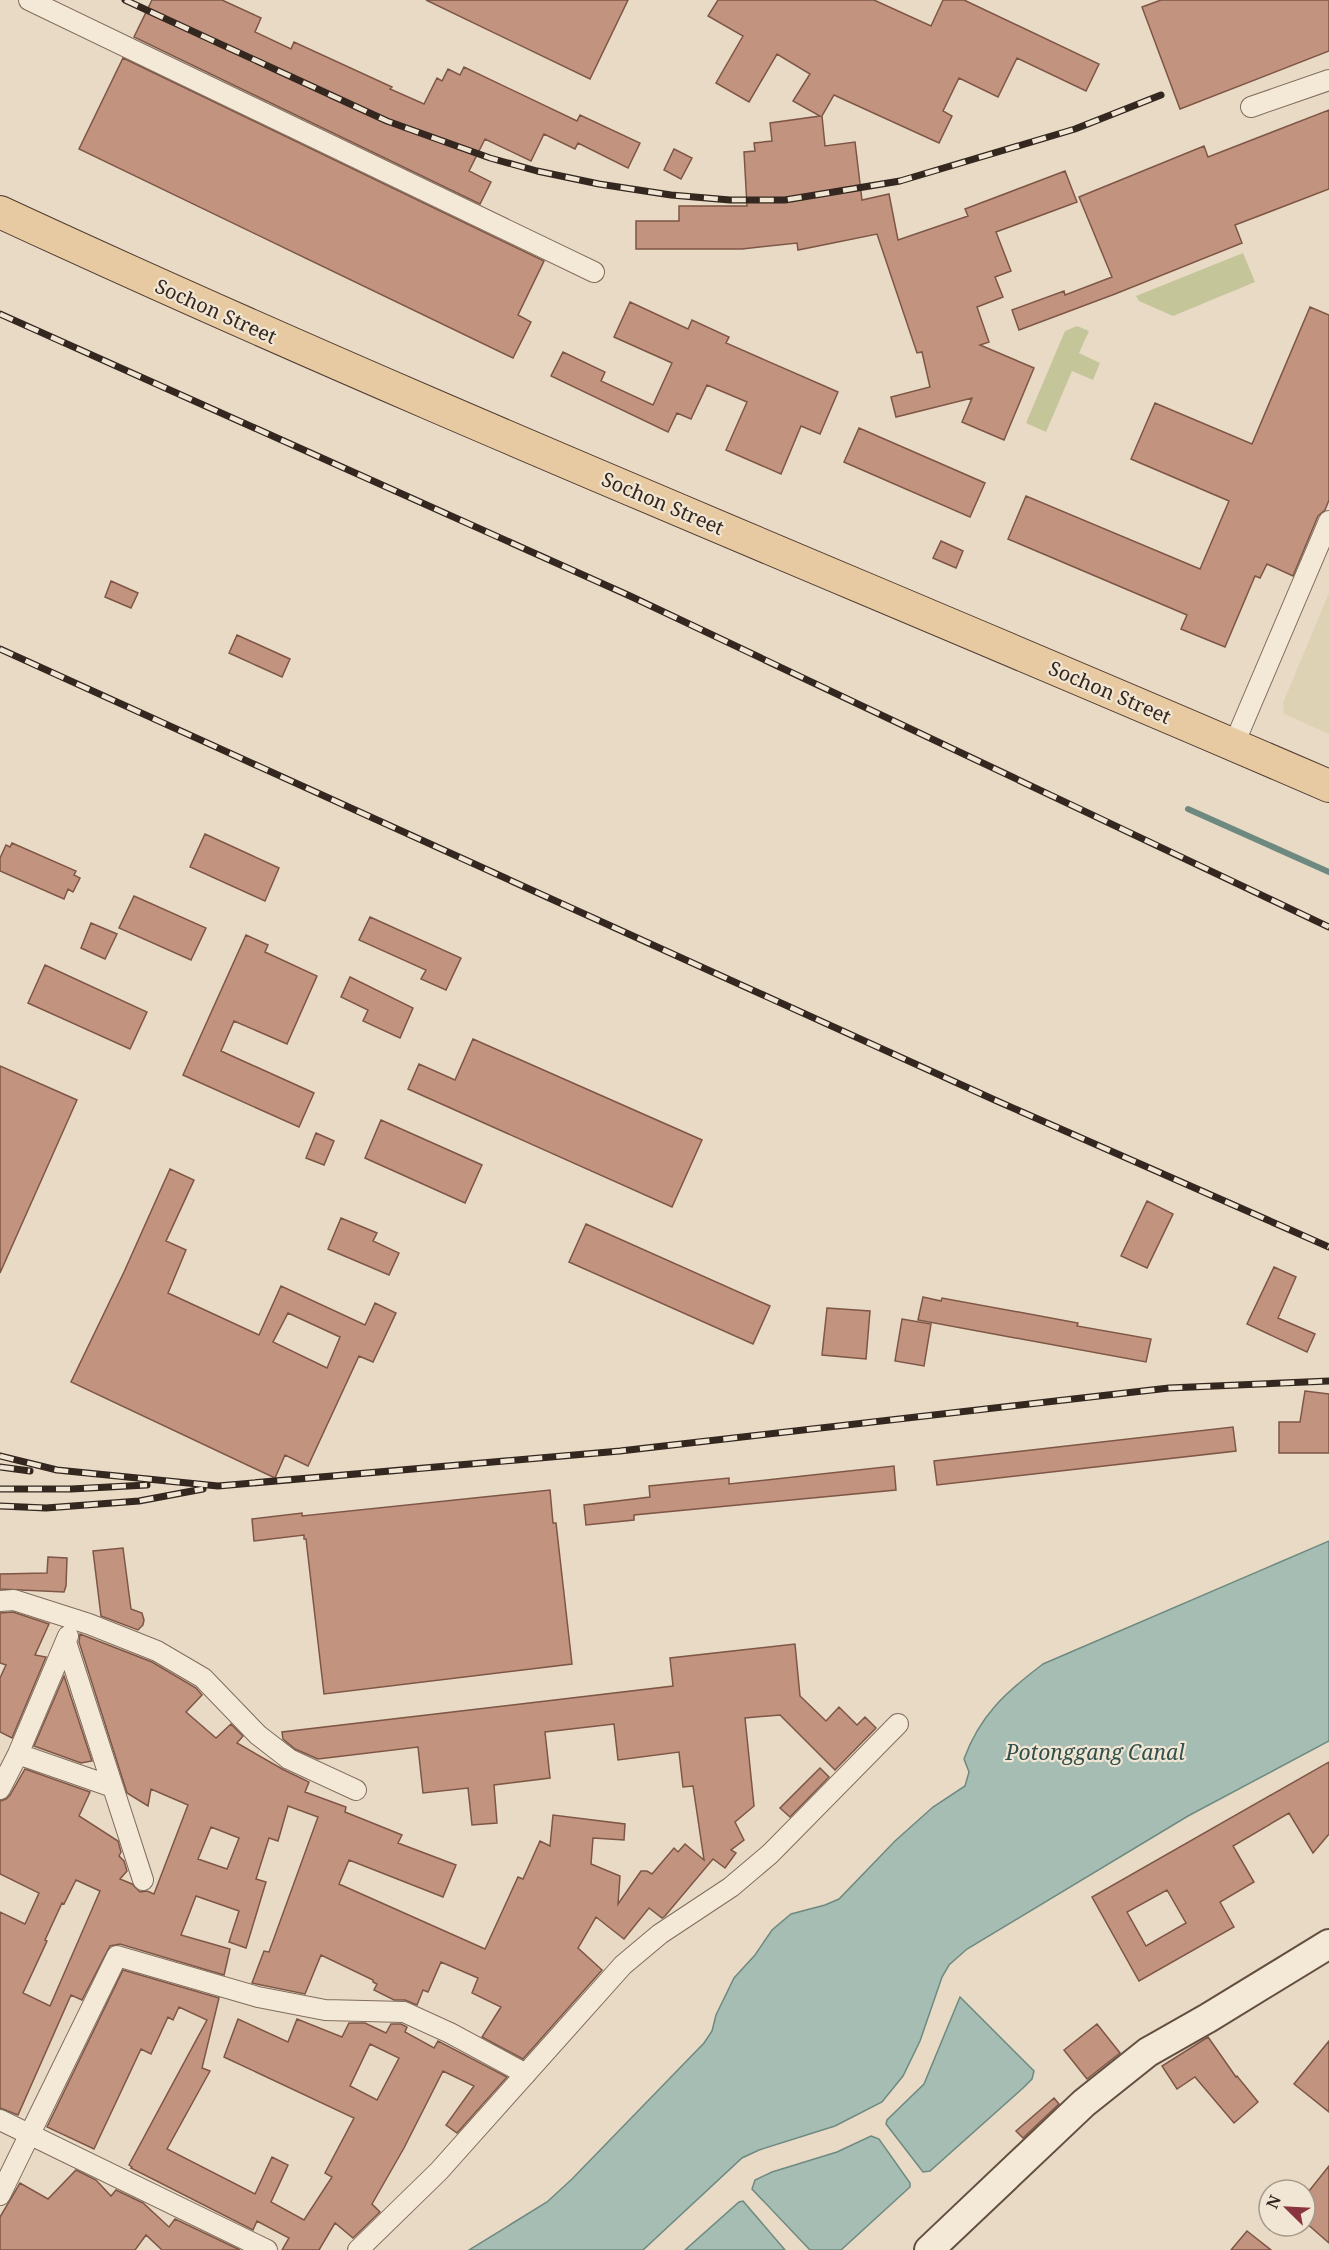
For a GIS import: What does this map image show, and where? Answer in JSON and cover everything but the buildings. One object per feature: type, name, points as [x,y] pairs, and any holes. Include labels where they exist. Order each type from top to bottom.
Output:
[{"type":"main road","name":"Sochon Street","points":[[0,212],[183,297],[394,390],[1329,786]]},
{"type":"street","points":[[28,0],[158,60],[594,272]]},
{"type":"street","points":[[1251,107],[1329,80]]},
{"type":"street","points":[[1234,744],[1329,521]]},
{"type":"street","points":[[0,1601],[14,1600],[157,1651],[203,1678],[258,1735],[289,1759],[356,1790]]},
{"type":"street","points":[[0,1789],[18,1754],[75,1620]]},
{"type":"street","points":[[66,1642],[143,1880]]},
{"type":"street","points":[[358,2250],[439,2171],[622,1965],[660,1934],[731,1887],[770,1854],[898,1724]]},
{"type":"street","points":[[18,1754],[113,1786]]},
{"type":"street","points":[[929,2250],[1084,2103],[1148,2052],[1329,1944]]},
{"type":"street","points":[[0,2195],[117,1956],[258,1997],[325,2010],[404,2012],[450,2033],[526,2074]]},
{"type":"street","points":[[0,2120],[267,2250]]},
{"type":"shaded area","points":[[1329,593],[1329,734],[1284,714],[1283,703]]},
{"type":"green space","points":[[1243,253],[1255,282],[1173,316],[1139,301],[1136,296]]},
{"type":"green space","points":[[1077,326],[1089,331],[1079,353],[1100,363],[1093,380],[1072,371],[1046,432],[1026,423],[1065,331]]},
{"type":"water","name":"Potonggang Canal","points":[[1329,1541],[1329,1741],[1188,1816],[967,1949],[949,1965],[942,1977],[920,2041],[903,2076],[882,2102],[835,2126],[759,2150],[742,2158],[643,2250],[469,2250],[547,2202],[704,2043],[712,2031],[716,2015],[734,1978],[755,1955],[772,1930],[791,1914],[839,1899],[895,1841],[933,1807],[965,1786],[969,1772],[964,1759],[970,1743],[986,1717],[1017,1684],[1043,1664]]},
{"type":"water","points":[[960,1997],[1034,2071],[1032,2079],[1023,2088],[930,2171],[923,2172],[886,2124],[887,2120],[924,2084]]},
{"type":"water","points":[[871,2136],[879,2139],[910,2183],[910,2187],[841,2250],[810,2250],[752,2189],[755,2180],[772,2172],[837,2152]]},
{"type":"water","points":[[743,2201],[785,2250],[685,2250],[739,2202]]},
{"type":"waterway","points":[[1188,809],[1329,872]]},
{"type":"railway","points":[[125,0],[387,121],[490,158],[599,184],[671,195],[730,200],[785,200],[900,181],[1075,129],[1161,95]]},
{"type":"railway","points":[[0,314],[630,596],[1329,927]]},
{"type":"railway","points":[[0,649],[997,1101],[1329,1247]]},
{"type":"railway","points":[[0,1456],[57,1470],[218,1486],[620,1451],[1169,1388],[1329,1381]]},
{"type":"railway","points":[[0,1467],[30,1471]]},
{"type":"railway","points":[[0,1489],[71,1489],[147,1485]]},
{"type":"railway","points":[[0,1506],[46,1508],[139,1501],[203,1489]]}]
